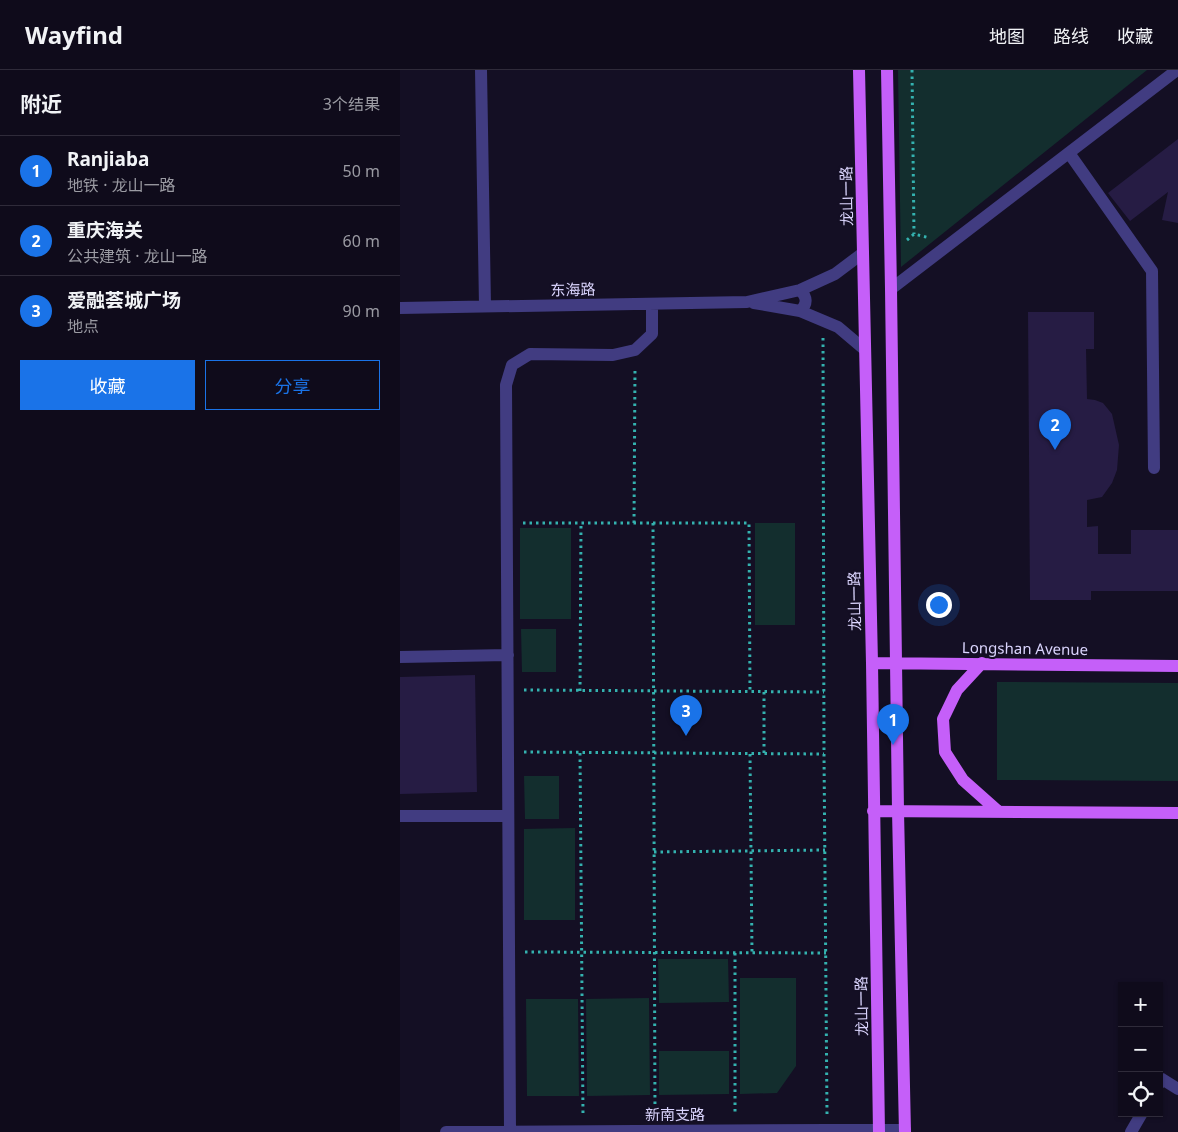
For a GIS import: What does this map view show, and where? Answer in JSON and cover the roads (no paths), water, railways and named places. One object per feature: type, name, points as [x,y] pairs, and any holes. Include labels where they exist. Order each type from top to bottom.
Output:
[{"type":"main road","name":"龙山一路","points":[[860,70],[879,1131]]},
{"type":"main road","points":[[887,70],[898,811],[905,1131]]},
{"type":"main road","name":"Longshan Avenue","points":[[872,663],[1178,666]]},
{"type":"main road","points":[[982,664],[958,690],[943,719],[945,752],[963,780],[999,812]]},
{"type":"main road","points":[[874,811],[1178,813]]},
{"type":"street","points":[[481,70],[485,306]]},
{"type":"street","points":[[891,289],[1177,70]]},
{"type":"street","points":[[1068,153],[1152,271],[1154,468]]},
{"type":"street","points":[[747,302],[800,290],[835,274],[863,253]]},
{"type":"street","points":[[800,290],[806,301],[805,307],[800,311]]},
{"type":"street","points":[[747,302],[800,311],[838,327],[864,348]]},
{"type":"street","name":"东海路","points":[[400,308],[747,302]]},
{"type":"street","points":[[510,1131],[506,385],[512,365],[530,354],[613,355],[635,350],[652,334],[652,304]]},
{"type":"street","points":[[400,657],[508,655]]},
{"type":"street","points":[[400,816],[508,816]]},
{"type":"street","points":[[1163,1081],[1178,1089]]},
{"type":"street","points":[[1131,1132],[1140,1117]]},
{"type":"street","name":"新南支路","points":[[446,1132],[905,1131]]},
{"type":"place","name":"重庆海关","points":[[1055,450]]},
{"type":"place","name":"爱融荟城广场","points":[[686,736]]},
{"type":"place","name":"Ranjiaba","points":[[893,745]]}]
